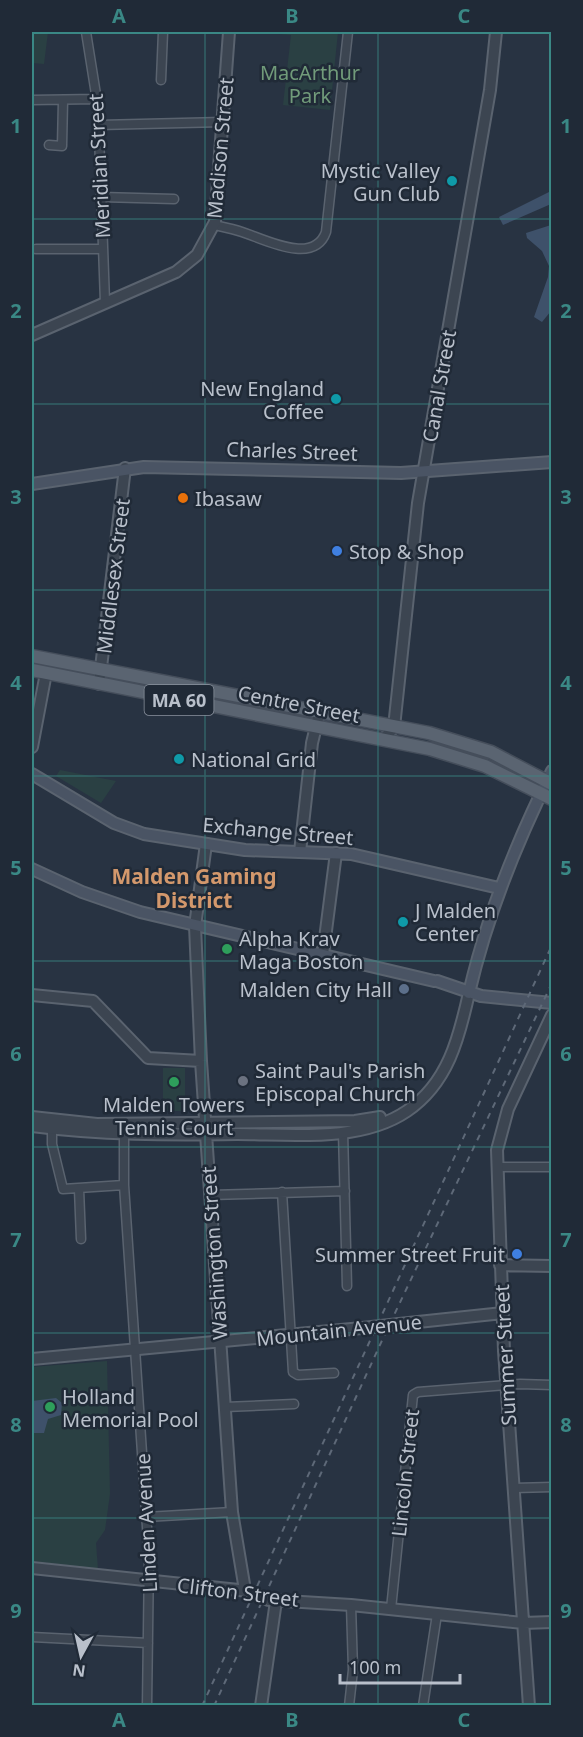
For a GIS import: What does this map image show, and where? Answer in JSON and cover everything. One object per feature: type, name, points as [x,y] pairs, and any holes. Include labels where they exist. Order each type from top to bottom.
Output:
[{"type":"main road","name":"Charles Street","points":[[32,484],[125,468],[163,466],[424,472],[552,462]]},
{"type":"main road","name":"Centre Street","points":[[32,656],[317,720],[469,759],[546,796]]},
{"type":"main road","name":"Centre Street","points":[[32,670],[99,684],[317,720],[394,727],[459,741],[550,779]]},
{"type":"main road","name":"Exchange Street","points":[[32,776],[122,827],[153,836],[256,851],[364,856],[499,888]]},
{"type":"main road","points":[[469,993],[479,947],[499,888],[546,796],[550,779]]},
{"type":"main road","points":[[32,869],[100,898],[195,926],[436,981],[469,993],[502,999],[552,1003]]},
{"type":"street","name":"Meridian Street","points":[[86,32],[98,99],[105,302]]},
{"type":"street","points":[[161,80],[163,32]]},
{"type":"street","name":"Madison Street","points":[[32,334],[185,267],[201,248],[214,225],[229,32]]},
{"type":"street","points":[[214,225],[238,230],[282,246],[308,248],[322,239],[327,222],[348,32]]},
{"type":"street","name":"Canal Street","points":[[394,727],[424,472],[490,90],[496,32]]},
{"type":"street","points":[[32,100],[98,99]]},
{"type":"street","points":[[49,145],[62,146],[63,100]]},
{"type":"street","points":[[99,125],[223,122]]},
{"type":"street","points":[[100,197],[174,199]]},
{"type":"street","points":[[36,249],[102,249]]},
{"type":"street","name":"Middlesex Street","points":[[99,684],[125,468]]},
{"type":"street","points":[[32,747],[46,673]]},
{"type":"street","points":[[300,852],[317,720]]},
{"type":"street","points":[[384,739],[394,727]]},
{"type":"street","name":"Washington Street","points":[[206,844],[195,926],[201,1061],[232,1512],[247,1590]]},
{"type":"street","points":[[323,954],[336,853]]},
{"type":"street","points":[[32,1126],[314,1133],[343,1132],[368,1127],[396,1117],[410,1109],[439,1079],[455,1051],[469,993]]},
{"type":"street","points":[[32,995],[91,1000],[139,1051],[151,1059],[201,1061]]},
{"type":"street","name":"Summer Street","points":[[529,1706],[506,1385],[497,1145],[501,1127],[552,1015]]},
{"type":"street","points":[[205,1129],[314,1120],[372,1119],[394,1112],[421,1097]]},
{"type":"street","points":[[32,1117],[124,1130]]},
{"type":"street","points":[[314,1120],[314,1133]]},
{"type":"street","points":[[52,1128],[52,1144],[62,1188],[79,1189],[124,1185]]},
{"type":"street","name":"Linden Avenue","points":[[124,1130],[124,1185],[150,1581],[147,1706]]},
{"type":"street","points":[[343,1132],[347,1286]]},
{"type":"street","points":[[497,1167],[552,1167]]},
{"type":"street","points":[[79,1189],[81,1239]]},
{"type":"street","points":[[210,1195],[345,1191]]},
{"type":"street","points":[[282,1192],[295,1374],[334,1373]]},
{"type":"street","points":[[500,1265],[552,1266]]},
{"type":"street","name":"Mountain Avenue","points":[[32,1359],[503,1313]]},
{"type":"street","points":[[506,1385],[552,1385]]},
{"type":"street","name":"Lincoln Street","points":[[391,1609],[414,1394],[506,1385]]},
{"type":"street","points":[[225,1407],[294,1404]]},
{"type":"street","points":[[514,1488],[552,1487]]},
{"type":"street","points":[[146,1517],[232,1512]]},
{"type":"street","name":"Clifton Street","points":[[32,1568],[247,1590],[272,1601],[351,1605],[523,1623],[552,1622]]},
{"type":"street","points":[[261,1706],[272,1601]]},
{"type":"street","points":[[349,1706],[353,1670],[351,1605]]},
{"type":"street","points":[[423,1706],[437,1614]]},
{"type":"street","points":[[32,1637],[148,1643]]},
{"type":"green space","points":[[32,32],[48,32],[44,64],[32,63]]},
{"type":"green space","name":"MacArthur Park","points":[[254,32],[338,32],[330,110],[283,105],[291,35]]},
{"type":"green space","points":[[60,770],[116,781],[101,803],[56,776]]},
{"type":"green space","name":"Malden Towers Tennis Court","points":[[163,1068],[185,1068],[185,1111],[163,1111]]},
{"type":"green space","points":[[107,1361],[110,1494],[105,1530],[96,1543],[98,1569],[32,1561],[32,1367]]},
{"type":"water","points":[[551,191],[551,204],[503,225],[499,217]]},
{"type":"water","points":[[551,225],[551,311],[542,322],[534,317],[548,277],[549,266],[542,251],[527,238],[526,233]]},
{"type":"water","points":[[56,1398],[62,1403],[61,1415],[48,1419],[44,1433],[34,1433],[32,1430],[32,1401]]},
{"type":"railway","points":[[202,1706],[552,945]]},
{"type":"railway","points":[[214,1706],[385,1334],[552,983]]},
{"type":"place","name":"Mystic Valley Gun Club","points":[[452,181]]},
{"type":"place","name":"New England Coffee","points":[[336,399]]},
{"type":"place","name":"Ibasaw","points":[[183,498]]},
{"type":"place","name":"Stop & Shop","points":[[337,551]]},
{"type":"place","name":"National Grid","points":[[179,759]]},
{"type":"place","name":"J Malden Center","points":[[403,922]]},
{"type":"place","name":"Alpha Krav Maga Boston","points":[[227,949]]},
{"type":"place","name":"Malden City Hall","points":[[404,989]]},
{"type":"place","name":"Saint Paul's Parish Episcopal Church","points":[[243,1081]]},
{"type":"place","name":"Malden Towers Tennis Court","points":[[174,1082]]},
{"type":"place","name":"Summer Street Fruit","points":[[517,1254]]},
{"type":"place","name":"Holland Memorial Pool","points":[[50,1407]]},
{"type":"district","name":"Malden Gaming District","points":[[194,888]]}]
